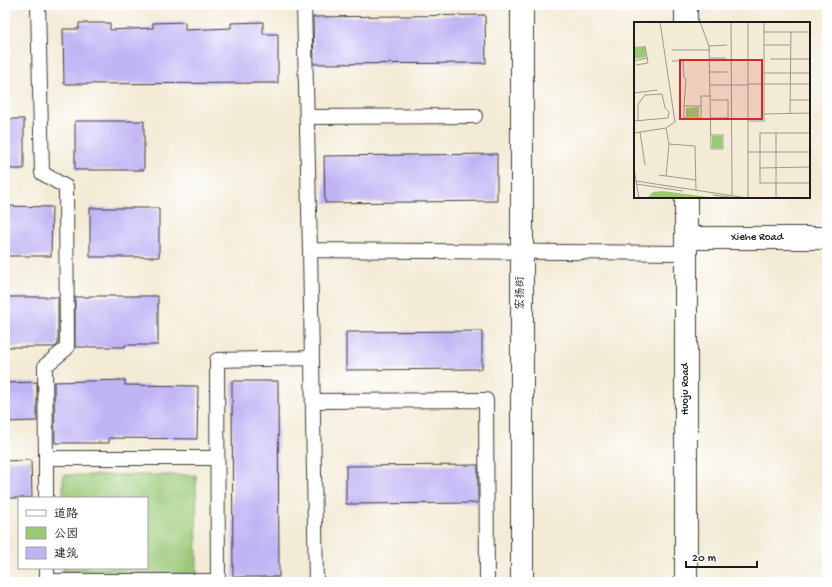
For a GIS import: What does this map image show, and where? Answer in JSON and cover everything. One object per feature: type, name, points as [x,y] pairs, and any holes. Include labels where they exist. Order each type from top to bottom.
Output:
[{"type":"street","name":"宏扬街","points":[[522,5],[522,582]]},
{"type":"street","points":[[686,5],[686,22]]},
{"type":"street","name":"Huoju Road","points":[[686,198],[686,582]]},
{"type":"street","name":"Xiehe Road","points":[[686,245],[827,238]]},
{"type":"lane","points":[[38,5],[42,173],[66,187],[67,348],[45,366],[46,497]]},
{"type":"lane","points":[[304,5],[316,582]]},
{"type":"lane","points":[[306,117],[475,116]]},
{"type":"lane","points":[[310,250],[521,252],[686,245]]},
{"type":"lane","points":[[47,569],[47,581],[218,581],[217,360],[312,358]]},
{"type":"lane","points":[[313,401],[486,400],[486,582]]},
{"type":"lane","points":[[46,458],[217,458]]},
{"type":"green space","points":[[63,475],[196,475],[197,574],[63,574],[63,569],[148,569],[148,497],[63,497]]},
{"type":"building","points":[[485,15],[486,63],[314,64],[313,17]]},
{"type":"building","points":[[185,22],[185,30],[231,28],[231,23],[263,22],[263,34],[278,34],[278,83],[64,84],[63,29],[79,29],[79,23],[110,23],[110,30],[153,28],[153,23]]},
{"type":"building","points":[[5,119],[24,119],[24,169],[5,169]]},
{"type":"building","points":[[75,121],[144,121],[144,170],[75,170]]},
{"type":"building","points":[[497,154],[497,201],[325,203],[324,156]]},
{"type":"building","points":[[5,206],[52,207],[51,256],[5,256]]},
{"type":"building","points":[[90,208],[159,208],[159,257],[90,257]]},
{"type":"building","points":[[158,296],[158,345],[125,345],[125,347],[75,347],[75,297]]},
{"type":"building","points":[[5,297],[58,297],[58,344],[55,347],[5,347]]},
{"type":"building","points":[[482,331],[482,369],[346,370],[346,332]]},
{"type":"building","points":[[125,380],[125,385],[198,386],[197,439],[109,438],[109,443],[55,443],[54,382]]},
{"type":"building","points":[[232,381],[278,381],[279,577],[233,577]]},
{"type":"building","points":[[37,382],[37,421],[5,422],[5,383]]},
{"type":"building","points":[[31,460],[32,497],[5,498],[5,461]]},
{"type":"building","points":[[478,465],[478,503],[346,504],[346,466]]}]
